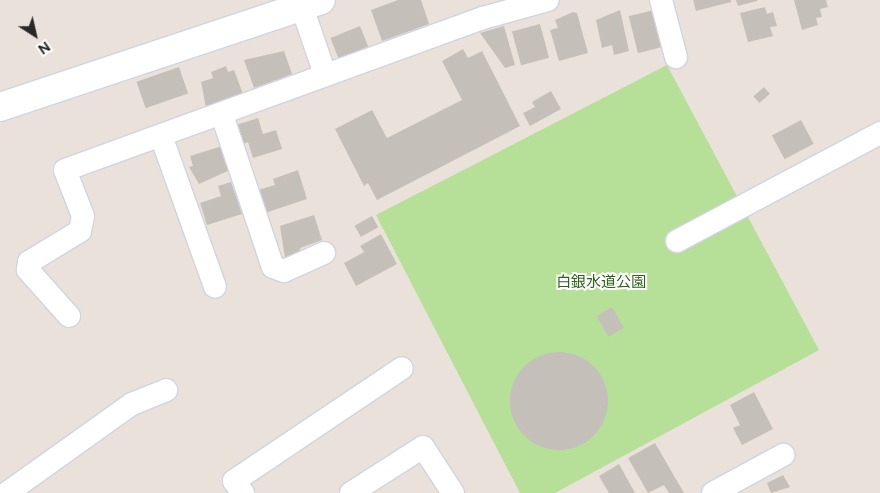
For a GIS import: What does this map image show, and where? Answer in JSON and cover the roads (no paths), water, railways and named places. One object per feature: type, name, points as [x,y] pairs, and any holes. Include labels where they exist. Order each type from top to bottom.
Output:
[{"type":"street","points":[[69,316],[28,270],[29,262],[80,231],[83,216],[65,170],[222,115],[326,74],[483,18],[548,0]]},
{"type":"street","points":[[661,0],[676,56]]},
{"type":"street","points":[[0,107],[312,3],[326,74]]},
{"type":"street","points":[[222,115],[273,267],[284,272],[324,253]]},
{"type":"street","points":[[677,241],[880,133]]},
{"type":"street","points":[[161,136],[215,287]]},
{"type":"street","points":[[242,493],[234,481],[402,368]]},
{"type":"street","points":[[7,493],[132,404],[166,390]]},
{"type":"street","points":[[351,493],[423,447],[452,493]]},
{"type":"street","points":[[713,493],[783,455]]},
{"type":"park label","name":"白銀水道公園","points":[[601,283]]}]
